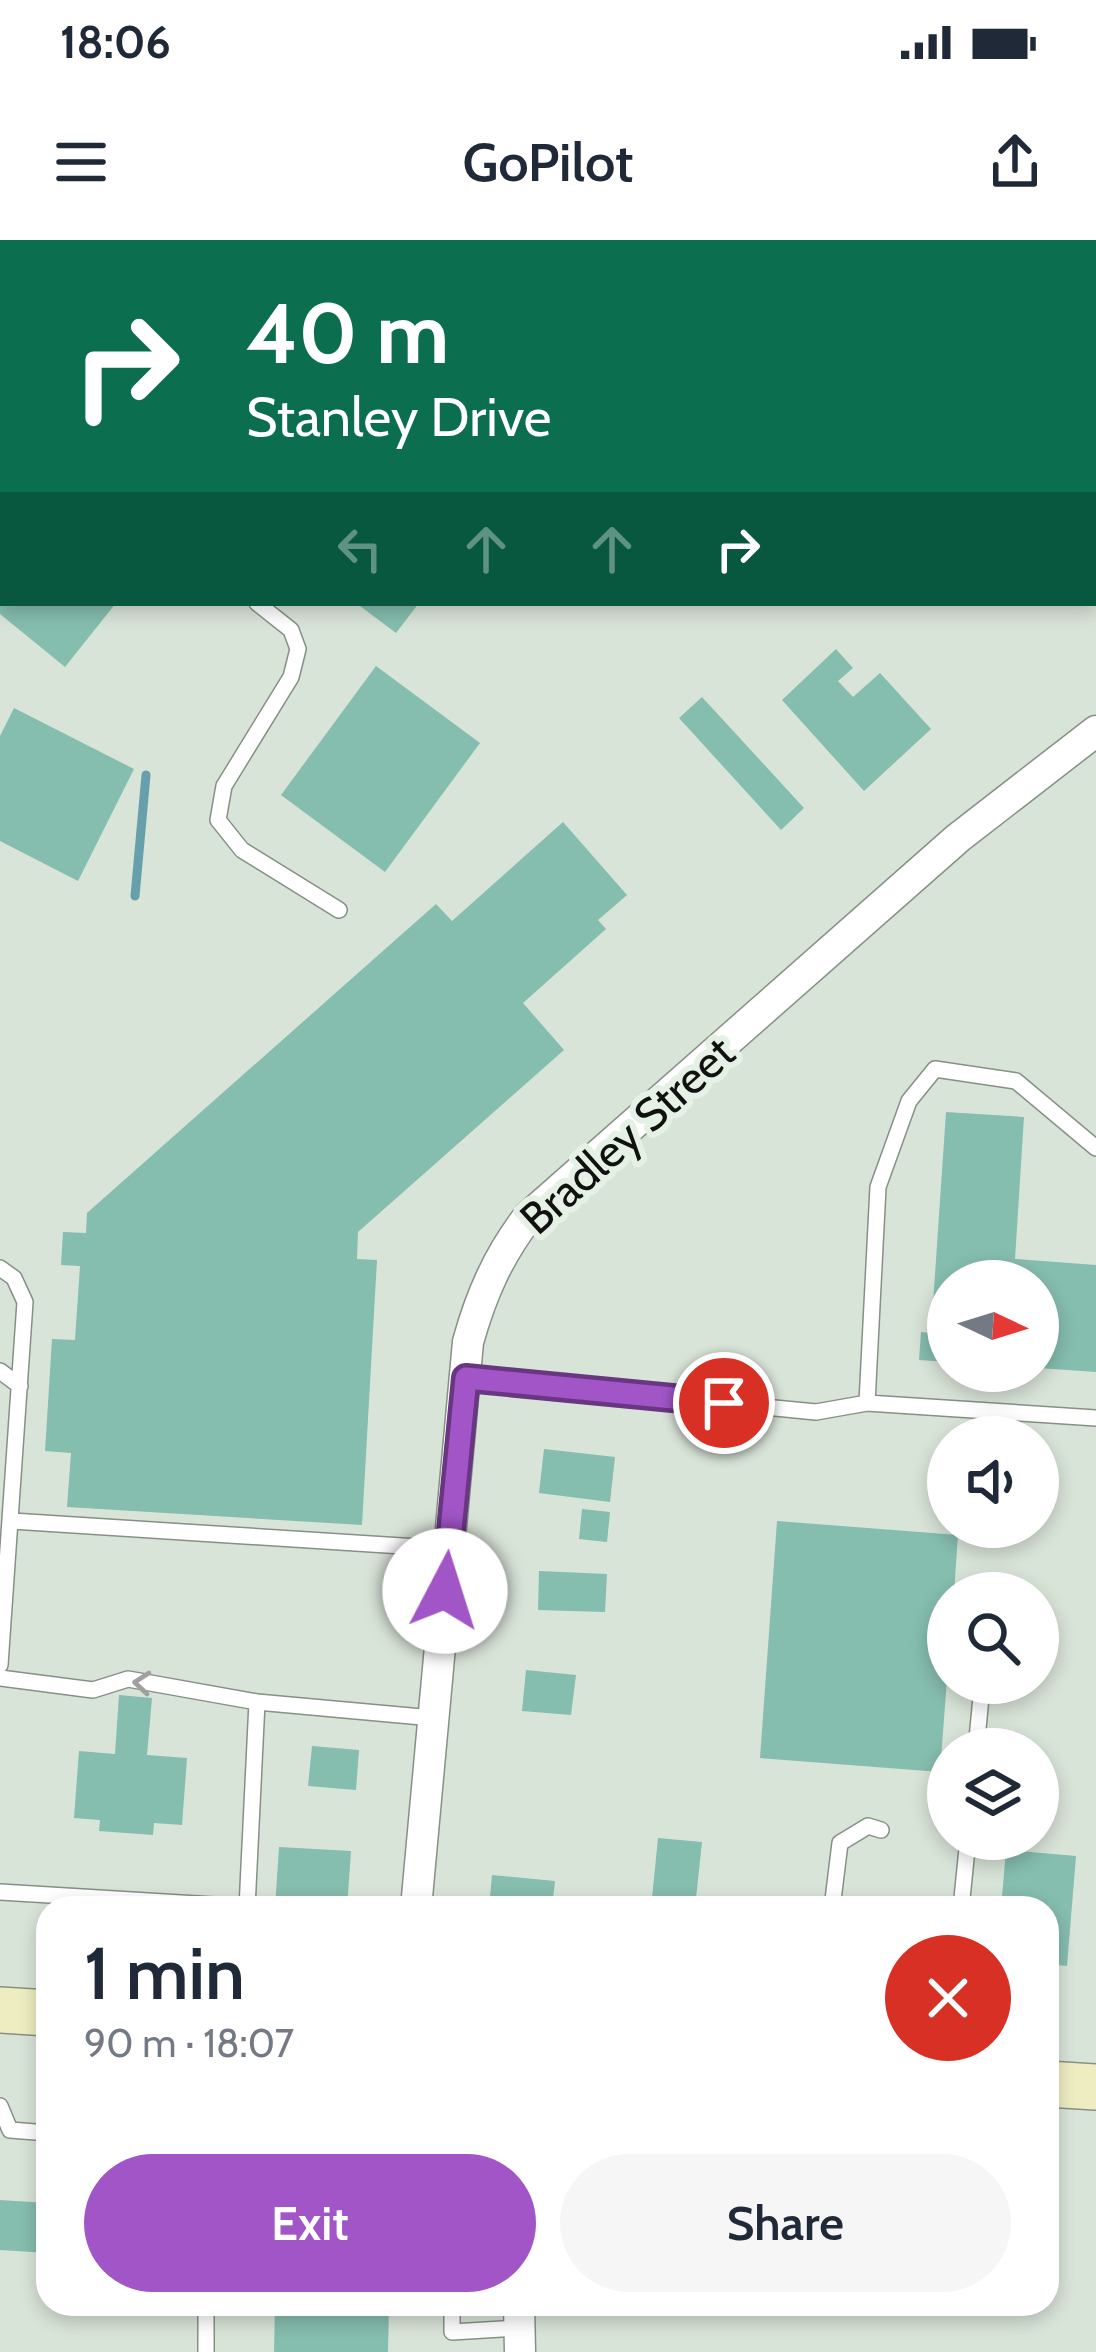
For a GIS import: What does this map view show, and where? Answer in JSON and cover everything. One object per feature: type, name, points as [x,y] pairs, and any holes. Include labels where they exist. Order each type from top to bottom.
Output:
[{"type":"main road","points":[[2,2015],[36,2014]]},
{"type":"main road","points":[[1059,2085],[1096,2087]]},
{"type":"street","name":"Bradley Street","points":[[417,1896],[468,1342],[480,1299],[510,1240],[528,1217],[958,838],[1096,731]]},
{"type":"lane","points":[[261,606],[291,630],[298,650],[291,677],[224,786],[218,820],[242,850],[339,910]]},
{"type":"lane","points":[[867,1403],[878,1187],[909,1100],[935,1069],[1016,1081],[1096,1148]]},
{"type":"lane","points":[[0,1665],[3,1571],[12,1521],[7,1468],[20,1386],[26,1301],[7,1273]]},
{"type":"lane","points":[[0,1371],[20,1386]]},
{"type":"lane","points":[[466,1378],[816,1412],[867,1403],[1096,1418]]},
{"type":"lane","points":[[12,1521],[449,1549]]},
{"type":"lane","points":[[0,1678],[93,1690],[128,1679],[257,1702],[433,1718]]},
{"type":"lane","points":[[248,1896],[257,1702]]},
{"type":"lane","points":[[833,1896],[840,1843],[868,1826],[881,1830]]},
{"type":"lane","points":[[962,1896],[966,1860]]},
{"type":"lane","points":[[0,1892],[66,1896]]},
{"type":"lane","points":[[0,2106],[10,2130],[36,2131]]},
{"type":"lane","points":[[206,2316],[206,2352]]},
{"type":"lane","points":[[452,2316],[452,2332],[520,2328]]},
{"type":"building","points":[[0,606],[114,606],[65,667],[0,614]]},
{"type":"building","points":[[360,606],[417,606],[396,633]]},
{"type":"building","points":[[836,649],[853,668],[838,681],[853,697],[880,673],[931,729],[864,791],[782,700]]},
{"type":"building","points":[[376,666],[480,743],[385,872],[281,795]]},
{"type":"building","points":[[702,697],[804,808],[781,830],[679,718]]},
{"type":"building","points":[[14,708],[134,769],[78,881],[0,841],[0,736]]},
{"type":"building","points":[[563,822],[627,895],[598,920],[606,929],[523,1003],[564,1050],[358,1232],[357,1259],[377,1260],[362,1525],[67,1507],[71,1453],[45,1451],[52,1339],[75,1340],[80,1266],[61,1265],[63,1232],[86,1233],[87,1213],[436,904],[452,921]]},
{"type":"building","points":[[946,1112],[1024,1117],[1015,1259],[1028,1260],[936,1260]]},
{"type":"building","points":[[1059,1262],[1096,1265],[1096,1372],[1059,1369]]},
{"type":"building","points":[[921,1332],[927,1333],[927,1361],[919,1360]]},
{"type":"building","points":[[544,1449],[615,1457],[610,1502],[539,1493]]},
{"type":"building","points":[[582,1509],[610,1512],[607,1542],[579,1539]]},
{"type":"building","points":[[777,1521],[927,1533],[927,1548],[957,1548],[955,1572],[927,1572],[927,1704],[945,1704],[943,1728],[927,1728],[927,1771],[760,1758]]},
{"type":"building","points":[[539,1571],[607,1574],[605,1612],[538,1610]]},
{"type":"building","points":[[526,1670],[576,1675],[571,1715],[522,1711]]},
{"type":"building","points":[[119,1695],[152,1698],[147,1755],[187,1758],[182,1825],[154,1823],[153,1835],[99,1831],[100,1820],[74,1818],[79,1751],[115,1754]]},
{"type":"building","points":[[312,1746],[359,1750],[356,1790],[308,1786]]},
{"type":"building","points":[[658,1838],[702,1842],[696,1896],[652,1896]]},
{"type":"building","points":[[279,1847],[351,1851],[348,1896],[276,1896]]},
{"type":"building","points":[[1076,1856],[1067,1966],[1059,1965],[1059,1896],[1002,1896],[1005,1860]]},
{"type":"building","points":[[492,1875],[555,1881],[553,1896],[490,1896]]},
{"type":"building","points":[[0,2200],[36,2202],[36,2252],[0,2250]]},
{"type":"building","points":[[275,2316],[389,2316],[388,2352],[274,2352]]},
{"type":"waterway","points":[[135,896],[146,775]]},
{"type":"route","points":[[445,1591],[466,1378],[724,1403]]}]
